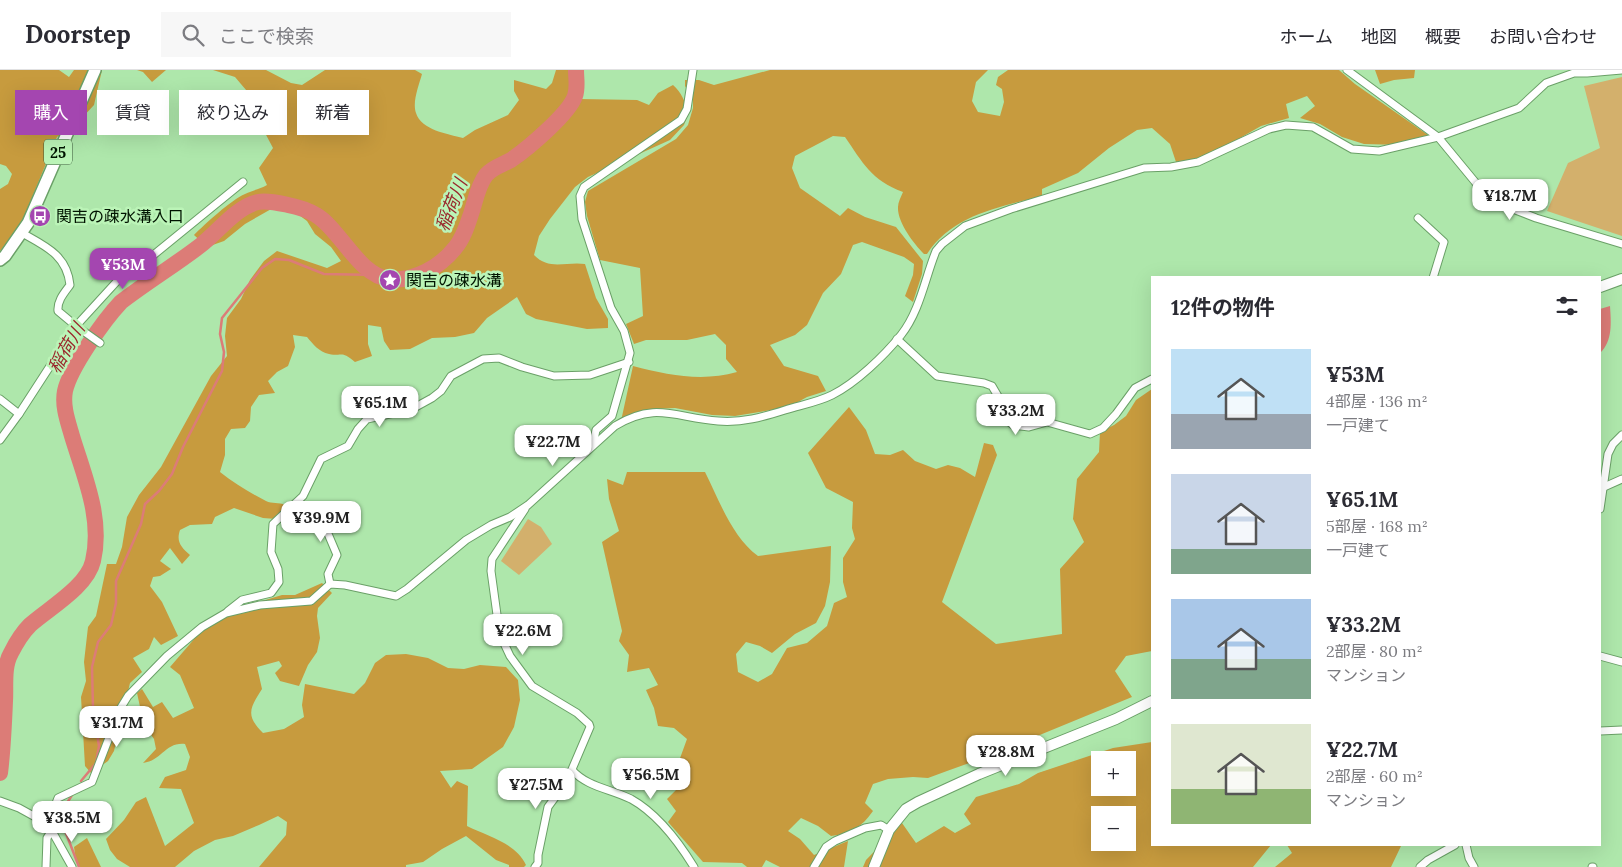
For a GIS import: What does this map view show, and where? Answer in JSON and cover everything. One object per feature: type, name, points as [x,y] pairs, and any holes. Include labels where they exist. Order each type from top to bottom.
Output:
[{"type":"main road","name":"25","points":[[0,260],[6,256],[22,233],[95,70]]},
{"type":"main road","points":[[1601,287],[1622,279]]},
{"type":"main road","points":[[874,867],[889,830],[906,809],[979,774],[1116,718],[1151,700]]},
{"type":"street","points":[[593,446],[596,430],[612,416],[629,362],[630,353],[629,346],[608,299],[582,219],[580,196],[584,187],[681,120],[687,108],[693,70]]},
{"type":"street","points":[[1346,70],[1438,137],[1485,194],[1500,204],[1536,218],[1622,244]]},
{"type":"street","points":[[224,614],[260,605],[311,601],[330,584],[345,585],[396,596],[466,540],[491,525],[510,518],[528,505],[615,426],[624,421],[655,411],[717,421],[756,419],[832,395],[855,380],[902,334],[914,312],[934,257],[942,244],[965,226],[1010,209],[1144,168],[1171,167],[1198,162],[1269,128],[1278,126],[1313,128],[1352,149],[1379,151],[1438,137],[1518,108],[1546,83],[1574,72],[1588,73],[1622,70]]},
{"type":"street","points":[[0,440],[76,326],[118,279],[151,257],[243,182]]},
{"type":"street","points":[[1418,218],[1444,242],[1434,276]]},
{"type":"street","points":[[22,233],[55,252],[60,259],[69,276],[70,285],[60,299],[58,311],[100,343]]},
{"type":"street","points":[[897,339],[937,376],[984,383],[992,386],[999,398],[1004,418],[1013,425],[1029,427],[1048,422],[1090,434],[1103,428],[1135,388],[1151,379]]},
{"type":"street","points":[[46,867],[47,838],[58,798],[92,782],[120,709],[132,690],[167,656],[202,627],[224,614],[242,600],[271,593],[280,582],[278,569],[271,552],[273,524],[303,496],[322,459],[348,446],[358,429],[367,419],[412,409],[441,391],[451,376],[483,359],[499,358],[522,368],[554,376],[590,375],[629,362]]},
{"type":"street","points":[[0,399],[19,414]]},
{"type":"street","points":[[1601,504],[1610,449],[1622,435]]},
{"type":"street","points":[[1604,487],[1622,478]]},
{"type":"street","points":[[528,505],[492,559],[491,572],[498,622],[507,651],[532,686],[577,713],[590,724],[567,781],[548,807],[538,863],[535,867]]},
{"type":"street","points":[[286,512],[312,514],[326,529],[337,555],[328,574],[330,584]]},
{"type":"street","points":[[1601,656],[1622,662]]},
{"type":"street","points":[[1601,731],[1622,730]]},
{"type":"street","points":[[572,770],[585,781],[631,800],[648,811],[663,825],[694,867]]},
{"type":"street","points":[[0,801],[36,816],[50,827],[72,867]]},
{"type":"street","points":[[814,867],[826,847],[835,841],[865,828],[881,825],[889,830]]},
{"type":"street","points":[[1420,867],[1428,860],[1453,846]]},
{"type":"street","points":[[1466,846],[1469,858],[1474,867]]},
{"type":"shaded area","points":[[0,70],[59,70],[69,77],[74,70],[102,70],[94,105],[87,112],[87,90],[15,90],[15,135],[60,135],[57,137],[24,217],[12,237],[0,251],[0,189],[8,184],[12,174],[6,166],[0,164]]},
{"type":"shaded area","points":[[137,70],[166,70],[152,82],[143,72]]},
{"type":"shaded area","points":[[213,70],[266,70],[291,83],[302,85],[325,70],[415,70],[422,74],[415,104],[419,119],[429,127],[463,138],[475,130],[508,115],[519,100],[514,91],[514,80],[546,89],[552,83],[556,70],[581,70],[582,91],[579,99],[637,100],[649,105],[658,93],[673,85],[681,94],[689,111],[684,125],[670,140],[588,177],[575,187],[539,236],[534,255],[540,260],[552,264],[585,264],[596,298],[608,319],[608,328],[587,329],[536,319],[526,314],[517,297],[487,318],[474,333],[455,337],[432,338],[410,349],[390,350],[384,341],[381,327],[368,325],[368,344],[372,356],[355,362],[344,355],[334,355],[322,351],[307,337],[293,335],[295,347],[288,366],[277,372],[268,381],[275,393],[259,395],[251,407],[250,421],[245,428],[231,429],[225,439],[225,455],[220,472],[242,488],[266,501],[285,505],[276,519],[263,518],[234,508],[215,517],[212,524],[190,525],[180,530],[180,544],[190,555],[182,564],[170,548],[160,561],[171,569],[160,576],[153,577],[150,586],[162,602],[178,636],[161,645],[154,637],[149,649],[133,658],[142,672],[130,683],[114,751],[108,761],[91,773],[85,766],[81,697],[86,681],[84,662],[88,627],[96,616],[107,564],[116,564],[122,547],[127,517],[139,495],[161,467],[211,376],[227,356],[225,336],[227,318],[264,261],[277,251],[327,268],[341,261],[331,247],[315,234],[307,221],[295,212],[273,208],[245,224],[224,241],[207,247],[194,235],[233,201],[267,185],[259,168],[273,148],[266,135],[287,135],[287,90],[246,90],[235,77]]},
{"type":"shaded area","points":[[770,70],[988,70],[976,82],[972,101],[978,112],[1000,116],[1004,102],[1002,89],[996,85],[998,77],[1008,70],[1339,70],[1355,84],[1428,135],[1424,140],[1400,145],[1364,144],[1342,137],[1320,124],[1300,118],[1315,106],[1307,96],[1286,104],[1289,118],[1261,126],[1226,146],[1196,159],[1176,162],[1170,144],[1152,128],[1137,130],[1109,148],[1078,173],[1042,189],[1042,196],[978,214],[963,221],[937,241],[927,254],[924,254],[916,245],[900,219],[898,205],[903,192],[875,176],[863,163],[845,137],[833,136],[795,156],[792,168],[800,188],[840,216],[848,208],[865,217],[896,227],[923,261],[922,274],[913,302],[905,296],[913,275],[914,264],[904,257],[862,242],[853,245],[841,274],[823,293],[807,325],[795,335],[770,345],[784,366],[818,376],[826,391],[807,397],[789,407],[735,416],[712,415],[675,408],[654,409],[632,414],[621,421],[633,366],[659,372],[698,377],[711,377],[737,372],[726,359],[726,345],[715,334],[687,340],[646,340],[634,344],[626,324],[643,316],[640,268],[600,260],[587,216],[585,202],[588,191],[676,139],[688,125],[693,108],[693,100],[685,86],[685,80],[699,80],[714,85]]},
{"type":"shaded area","points":[[1375,70],[1415,70],[1414,78],[1394,80],[1380,84]]},
{"type":"shaded area","points":[[1622,77],[1622,236],[1547,211],[1568,163],[1600,148],[1584,86]]},
{"type":"shaded area","points":[[1610,306],[1611,325],[1607,343],[1601,352],[1601,309]]},
{"type":"shaded area","points":[[1151,390],[1151,651],[1126,656],[1115,671],[1132,697],[986,757],[928,778],[888,779],[873,784],[865,803],[873,811],[855,829],[844,834],[831,836],[818,826],[801,818],[788,831],[800,839],[814,855],[848,841],[844,867],[780,867],[766,860],[762,867],[747,867],[742,863],[703,862],[668,822],[676,811],[667,799],[676,790],[679,761],[687,739],[674,728],[658,726],[654,708],[646,690],[658,685],[649,668],[627,672],[629,655],[619,641],[622,631],[602,542],[619,531],[609,499],[607,479],[623,485],[627,472],[705,472],[733,528],[758,556],[831,546],[830,582],[825,606],[816,623],[795,634],[772,653],[760,646],[746,642],[736,654],[738,672],[758,682],[772,674],[787,648],[807,643],[827,626],[834,603],[847,597],[843,582],[843,558],[855,539],[852,528],[853,502],[826,488],[808,453],[849,407],[866,430],[875,454],[890,455],[903,450],[915,461],[936,469],[948,465],[960,468],[975,477],[984,443],[993,445],[997,455],[942,602],[996,644],[1062,634],[1060,569],[1084,542],[1073,519],[1077,479],[1099,452],[1100,432],[1126,416],[1136,400]]},
{"type":"shaded area","points":[[528,519],[541,527],[552,544],[519,575],[501,561]]},
{"type":"shaded area","points":[[322,583],[332,593],[318,608],[317,616],[320,638],[317,652],[308,665],[299,686],[280,681],[275,673],[282,666],[279,661],[257,667],[262,689],[251,711],[257,727],[263,733],[284,729],[304,717],[302,705],[305,684],[354,694],[365,683],[375,663],[386,655],[406,654],[428,658],[448,668],[464,669],[480,665],[506,667],[518,680],[520,700],[514,727],[503,747],[472,769],[440,771],[451,788],[457,781],[468,786],[467,826],[492,837],[515,851],[526,865],[524,867],[509,867],[509,865],[496,860],[466,836],[423,862],[406,865],[406,867],[259,867],[286,835],[287,822],[278,816],[233,836],[215,840],[194,851],[175,867],[130,867],[117,859],[110,850],[106,839],[124,820],[136,802],[146,797],[165,846],[194,823],[181,789],[159,788],[165,777],[186,770],[190,757],[185,744],[173,746],[155,759],[143,763],[156,749],[154,739],[144,725],[137,693],[142,689],[153,707],[162,702],[173,718],[194,708],[180,675],[170,667],[202,630],[252,604],[282,595],[295,595]]},
{"type":"shaded area","points":[[1151,742],[1151,846],[1270,846],[1253,867],[863,867],[866,860],[902,823],[916,843],[944,826],[955,833],[971,824],[964,814],[976,797],[1019,784],[1038,773],[1091,755],[1091,796],[1136,796],[1136,751],[1104,751]]},
{"type":"shaded area","points":[[87,838],[101,867],[79,867],[76,861],[74,847]]},
{"type":"shaded area","points":[[1288,846],[1401,846],[1391,867],[1275,867],[1292,853]]},
{"type":"waterway","name":"稲荷川","points":[[0,773],[4,728],[5,677],[8,658],[27,628],[83,580],[93,561],[96,529],[94,513],[87,482],[67,420],[64,397],[68,381],[80,357],[114,310],[121,302],[201,245],[235,214],[250,205],[262,201],[295,207],[316,215],[333,230],[368,270],[378,276],[398,279],[417,276],[426,272],[449,255],[460,241],[486,175],[527,148],[565,112],[575,96],[576,70]]},
{"type":"waterway","points":[[81,781],[96,763],[99,746],[93,708],[92,667],[98,642],[111,625],[116,603],[116,581],[141,524],[145,504],[159,491],[172,474],[183,447],[222,371],[224,352],[220,334],[222,318],[262,268],[275,259],[289,260],[324,274],[377,275]]},
{"type":"waterway","points":[[72,795],[64,808],[64,828],[79,867]]},
{"type":"place","name":"関吉の疎水溝入口","points":[[40,216]]},
{"type":"place","name":"関吉の疎水溝","points":[[390,280]]}]
